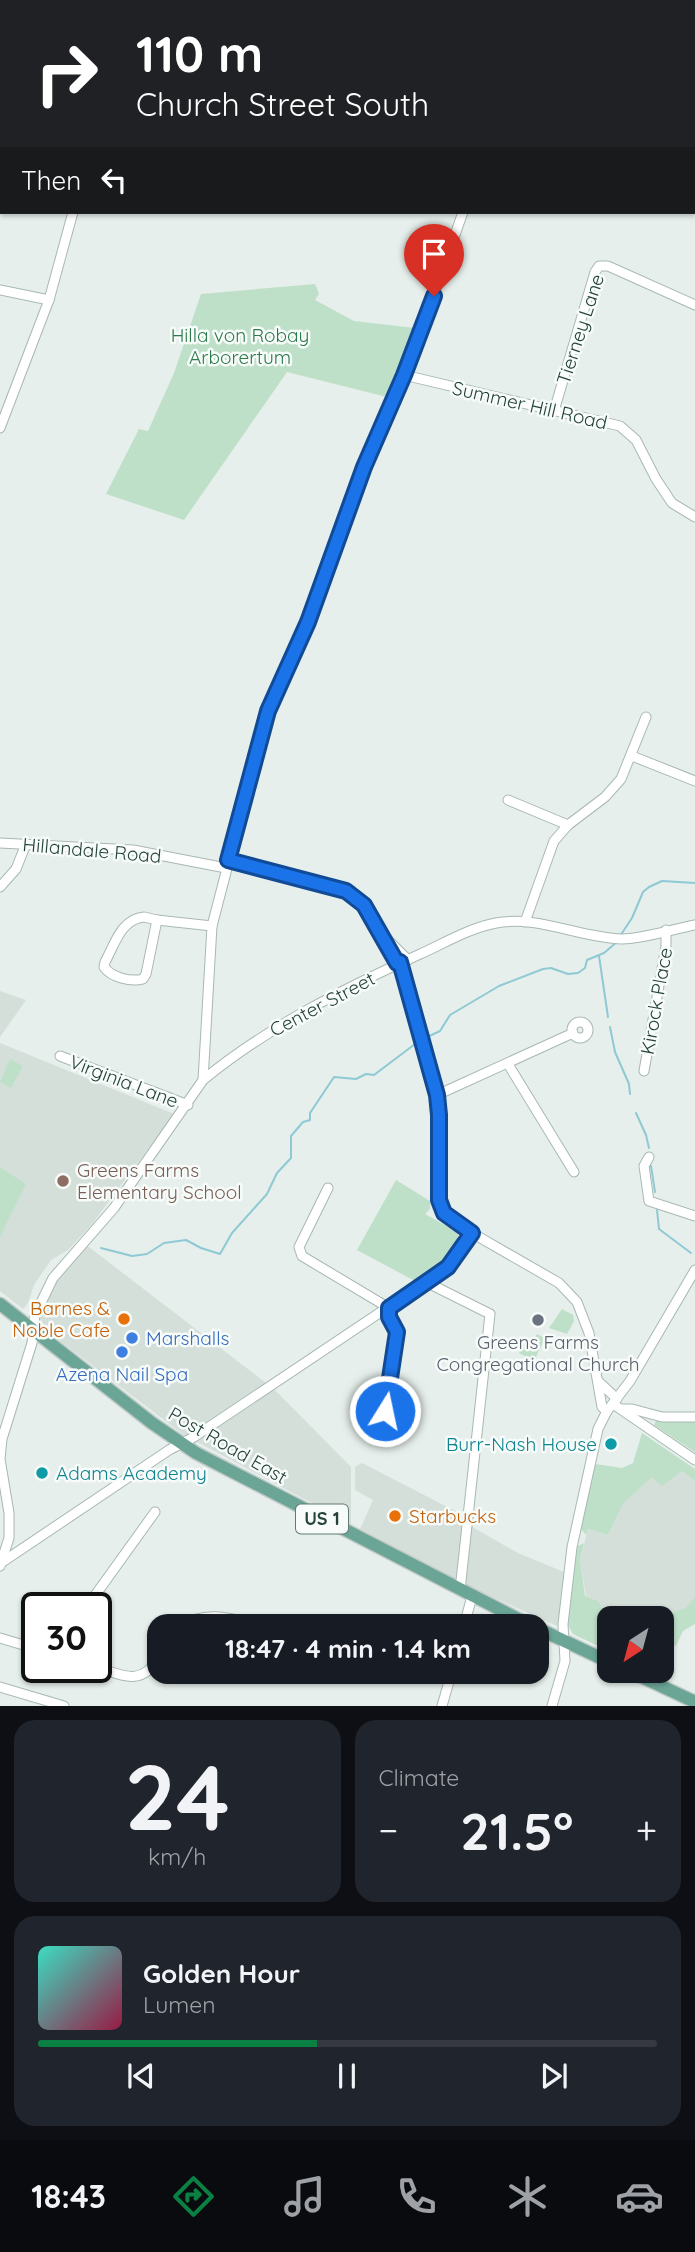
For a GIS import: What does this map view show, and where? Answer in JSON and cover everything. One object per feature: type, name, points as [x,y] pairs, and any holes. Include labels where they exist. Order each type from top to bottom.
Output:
[{"type":"main road","name":"Post Road East","points":[[0,1304],[181,1443],[507,1614]]},
{"type":"main road","points":[[549,1634],[597,1656]]},
{"type":"main road","points":[[657,1684],[695,1702]]},
{"type":"street","points":[[0,428],[49,300],[72,214]]},
{"type":"street","points":[[1,1564],[9,1513],[0,1459],[2,1439],[32,1343],[38,1307],[53,1278],[114,1208],[203,1080],[212,926],[268,711],[308,622],[364,467],[404,375],[462,214]]},
{"type":"street","name":"Tierney Lane","points":[[554,411],[599,266],[608,266],[695,305]]},
{"type":"street","points":[[0,290],[49,300]]},
{"type":"street","name":"Summer Hill Road","points":[[404,375],[621,426],[636,440],[656,479],[673,503],[695,517]]},
{"type":"street","points":[[524,922],[554,841],[568,825],[605,797],[621,779],[646,717]]},
{"type":"street","points":[[632,756],[695,781]]},
{"type":"street","points":[[508,800],[568,825]]},
{"type":"street","name":"Hillandale Road","points":[[0,844],[133,850],[227,864],[346,891],[364,905],[402,962],[419,1035],[437,1095],[439,1200],[444,1213],[472,1233],[549,1278],[573,1296],[582,1309],[589,1333],[602,1407],[614,1406]]},
{"type":"street","points":[[0,887],[16,869],[26,844]]},
{"type":"street","points":[[157,920],[143,979],[129,980],[108,973],[104,967],[105,962],[124,925],[136,918],[157,920],[212,926]]},
{"type":"street","name":"Center Street","points":[[203,1080],[239,1051],[296,1014],[402,962],[468,932],[496,923],[524,922],[619,938],[695,925]]},
{"type":"street","name":"Kirock Place","points":[[644,1071],[666,946],[666,930]]},
{"type":"street","points":[[437,1095],[573,1033]]},
{"type":"street","name":"Virginia Lane","points":[[60,1056],[188,1105]]},
{"type":"street","points":[[508,1064],[574,1172]]},
{"type":"street","points":[[649,1157],[644,1166],[649,1201],[695,1216]]},
{"type":"street","points":[[328,1188],[299,1247],[302,1256],[389,1308]]},
{"type":"street","points":[[1,1564],[426,1282],[454,1261],[472,1233]]},
{"type":"street","points":[[552,1706],[565,1661],[564,1614],[572,1547],[596,1434],[695,1270]]},
{"type":"street","points":[[426,1282],[490,1314],[460,1590]]},
{"type":"street","points":[[382,1432],[397,1332],[389,1317],[389,1308]]},
{"type":"street","points":[[598,1381],[614,1406],[695,1460]]},
{"type":"street","points":[[614,1406],[662,1417],[695,1417]]},
{"type":"street","points":[[98,1592],[156,1512]]},
{"type":"street","points":[[467,1614],[472,1597]]},
{"type":"street","points":[[0,1638],[21,1644]]},
{"type":"street","points":[[112,1672],[139,1677],[147,1673]]},
{"type":"street","points":[[442,1706],[448,1684]]},
{"type":"street","points":[[0,1687],[64,1706]]},
{"type":"shaded area","points":[[0,991],[26,1000],[0,1037]]},
{"type":"shaded area","name":"Greens Farms Elementary School","points":[[0,1043],[174,1114],[92,1224],[68,1250],[51,1260],[34,1285],[23,1309],[0,1291]]},
{"type":"shaded area","points":[[85,1244],[274,1389],[351,1467],[351,1524],[184,1435],[43,1328],[40,1319],[50,1288]]},
{"type":"shaded area","points":[[362,1463],[463,1515],[474,1528],[518,1553],[564,1572],[557,1626],[549,1622],[549,1614],[530,1614],[468,1586],[360,1529],[373,1500],[355,1490],[355,1467]]},
{"type":"shaded area","points":[[682,1471],[695,1481],[695,1597],[685,1608],[674,1611],[674,1606],[601,1606],[599,1601],[586,1596],[580,1560],[588,1529],[608,1535],[623,1504],[653,1476]]},
{"type":"green space","name":"Hilla von Robay Arborertum","points":[[315,284],[319,294],[315,300],[354,321],[415,328],[387,397],[287,372],[184,520],[106,494],[139,429],[148,431],[174,373],[201,294]]},
{"type":"green space","points":[[10,1059],[23,1066],[11,1088],[0,1082]]},
{"type":"green space","points":[[0,1167],[26,1184],[0,1237]]},
{"type":"green space","points":[[396,1180],[430,1201],[430,1209],[425,1214],[459,1233],[444,1264],[415,1281],[357,1250]]},
{"type":"green space","points":[[562,1309],[573,1315],[574,1321],[567,1334],[549,1328]]},
{"type":"green space","points":[[537,1334],[545,1338],[534,1361],[519,1353],[523,1344],[530,1347]]},
{"type":"green space","points":[[656,1421],[695,1421],[695,1452],[654,1425]]},
{"type":"green space","points":[[642,1433],[695,1469],[695,1481],[682,1471],[662,1486],[652,1477],[623,1504],[608,1535],[588,1529],[586,1535],[581,1529],[595,1464],[622,1468],[633,1463]]},
{"type":"green space","points":[[584,1543],[580,1560],[585,1596],[599,1601],[601,1606],[597,1606],[597,1645],[573,1634],[568,1625],[578,1546]]},
{"type":"green space","points":[[695,1597],[695,1624],[683,1631],[676,1646],[674,1611],[685,1608]]},
{"type":"waterway","points":[[620,936],[632,918],[643,892],[649,887],[662,881],[695,883]]},
{"type":"waterway","points":[[423,1039],[440,1031],[450,1015],[499,986],[543,969],[551,968],[568,974],[578,973],[585,968],[587,960],[604,953],[618,941]]},
{"type":"waterway","points":[[599,956],[608,1017]]},
{"type":"waterway","points":[[610,1027],[615,1052],[629,1084],[630,1094]]},
{"type":"waterway","points":[[101,1248],[132,1256],[147,1254],[164,1243],[186,1240],[220,1254],[232,1233],[267,1194],[277,1173],[291,1158],[291,1136],[303,1122],[310,1120],[310,1113],[334,1077],[356,1079],[366,1074],[374,1075],[419,1041]]},
{"type":"waterway","points":[[636,1113],[649,1148]]},
{"type":"waterway","points":[[651,1166],[655,1192]]},
{"type":"waterway","points":[[657,1210],[659,1229],[691,1253]]},
{"type":"place","name":"Greens Farms Elementary School","points":[[63,1181]]},
{"type":"place","name":"Barnes & Noble Cafe","points":[[124,1319]]},
{"type":"place","name":"Greens Farms Congregational Church","points":[[538,1320]]},
{"type":"place","name":"Marshalls","points":[[132,1338]]},
{"type":"place","name":"Azena Nail Spa","points":[[122,1352]]},
{"type":"place","name":"Burr-Nash House","points":[[611,1444]]},
{"type":"place","name":"Adams Academy","points":[[42,1473]]},
{"type":"place","name":"Starbucks","points":[[395,1516]]},
{"type":"route","points":[[385,1411],[397,1332],[389,1317],[389,1308],[448,1267],[472,1233],[450,1219],[444,1213],[439,1200],[439,1115],[433,1077],[400,962],[397,963],[364,905],[346,891],[335,887],[228,860],[268,711],[308,622],[364,467],[404,375],[434,296]]}]
